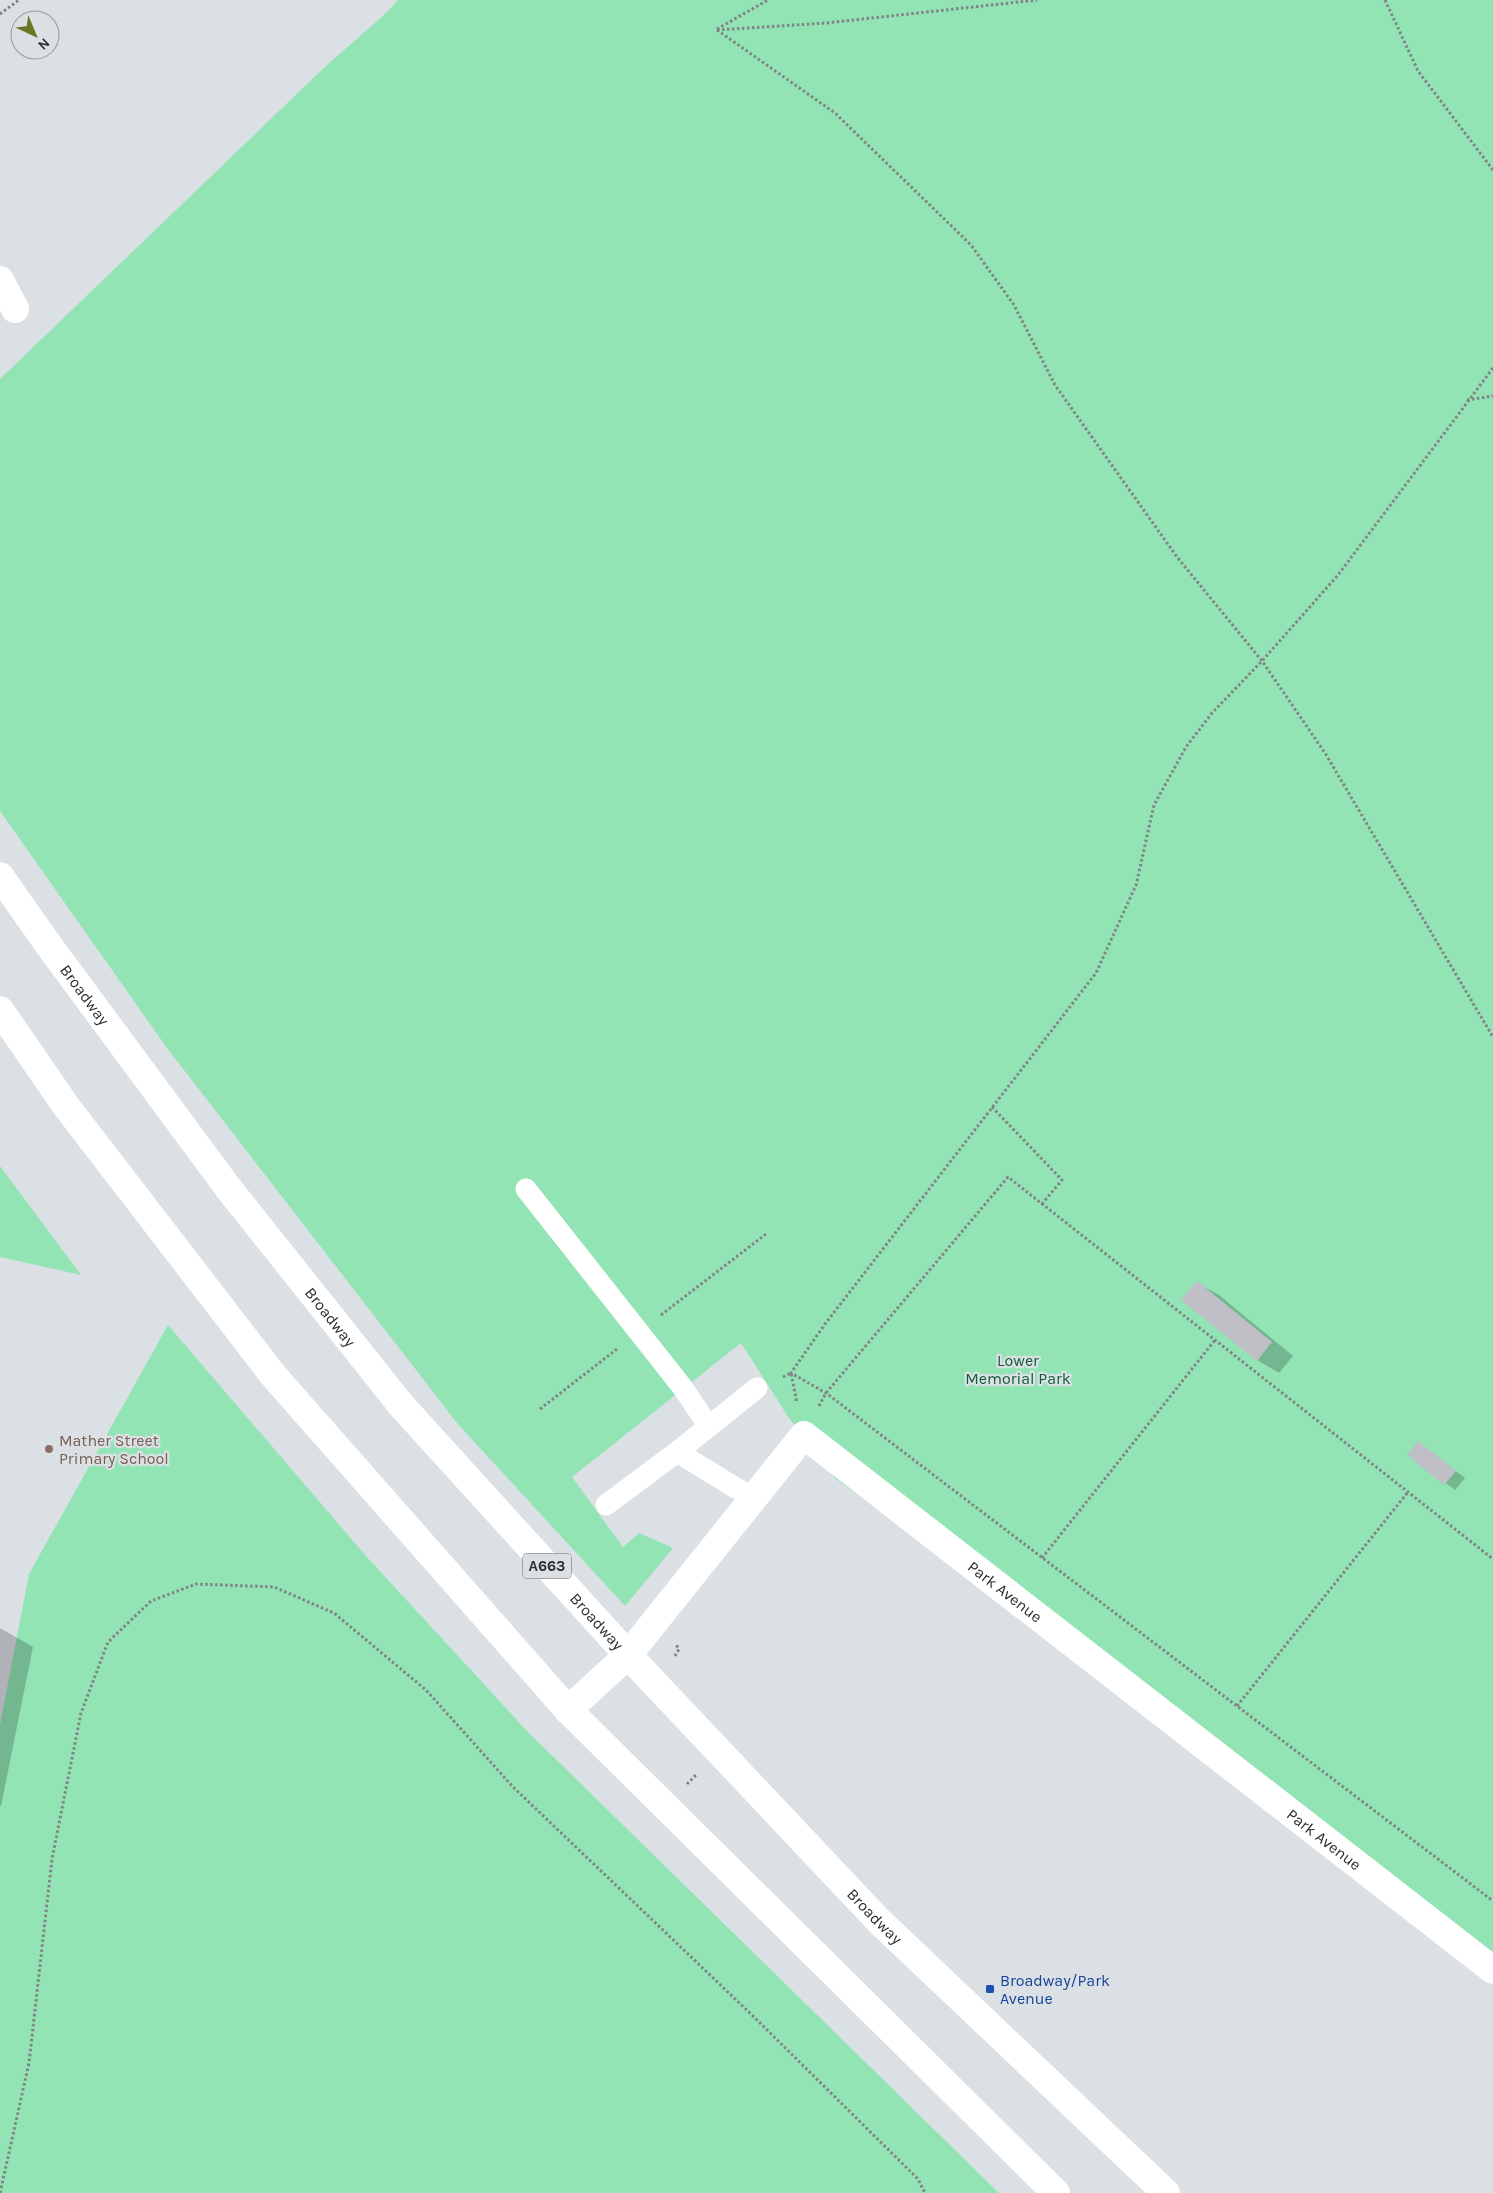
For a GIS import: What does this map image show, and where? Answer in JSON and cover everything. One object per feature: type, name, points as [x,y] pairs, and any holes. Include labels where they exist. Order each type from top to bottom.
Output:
[{"type":"main road","points":[[0,280],[15,309]]},
{"type":"main road","name":"Broadway","points":[[0,876],[50,947],[229,1189],[401,1405],[628,1655],[879,1921],[1166,2193]]},
{"type":"main road","points":[[0,1010],[66,1106],[273,1375],[568,1710],[1056,2193]]},
{"type":"main road","name":"Park Avenue","points":[[568,1710],[628,1655],[804,1435],[1493,1970]]},
{"type":"lane","points":[[526,1189],[683,1388],[709,1427]]},
{"type":"lane","points":[[606,1505],[677,1452],[757,1388]]},
{"type":"lane","points":[[677,1452],[754,1499]]},
{"type":"path","points":[[0,14],[19,0]]},
{"type":"path","points":[[717,30],[768,0]]},
{"type":"path","points":[[717,30],[826,24],[1037,0]]},
{"type":"path","points":[[1385,0],[1418,71],[1493,170]]},
{"type":"path","points":[[717,30],[835,113],[972,245],[1014,305],[1060,393],[1176,557],[1262,660],[1325,753],[1493,1037]]},
{"type":"path","points":[[1493,368],[1467,400],[1338,575],[1212,713],[1186,747],[1154,805],[1136,885],[1096,972],[825,1324],[792,1373],[826,1393],[1493,1901]]},
{"type":"path","points":[[1467,400],[1493,396]]},
{"type":"path","points":[[992,1107],[1062,1180],[1042,1204]]},
{"type":"path","points":[[826,1393],[1008,1177],[1493,1559]]},
{"type":"path","points":[[1042,1558],[1215,1340]]},
{"type":"path","points":[[1237,1706],[1408,1492]]},
{"type":"path","points":[[0,2193],[29,2062],[52,1859],[81,1713],[108,1642],[151,1601],[196,1584],[274,1587],[334,1613],[426,1690],[513,1787],[754,2016],[918,2179],[925,2193]]},
{"type":"path","points":[[665,1806],[719,1752]]},
{"type":"green space","name":"Lower Memorial Park","points":[[398,0],[1493,0],[1493,1967],[835,1478],[789,1418],[741,1343],[572,1477],[623,1547],[639,1533],[673,1548],[625,1606],[457,1423],[167,1048],[0,811],[0,379],[328,64],[384,15]]},
{"type":"green space","points":[[0,1166],[81,1275],[0,1257]]},
{"type":"green space","points":[[168,1325],[366,1556],[526,1730],[999,2193],[0,2193],[0,1725],[29,1574]]},
{"type":"building","points":[[1197,1281],[1272,1342],[1257,1361],[1181,1300]]},
{"type":"building","points":[[1418,1441],[1456,1471],[1444,1485],[1407,1455]]},
{"type":"place","name":"Mather Street Primary School","points":[[49,1449]]},
{"type":"place","name":"Broadway/Park Avenue","points":[[990,1989]]}]
